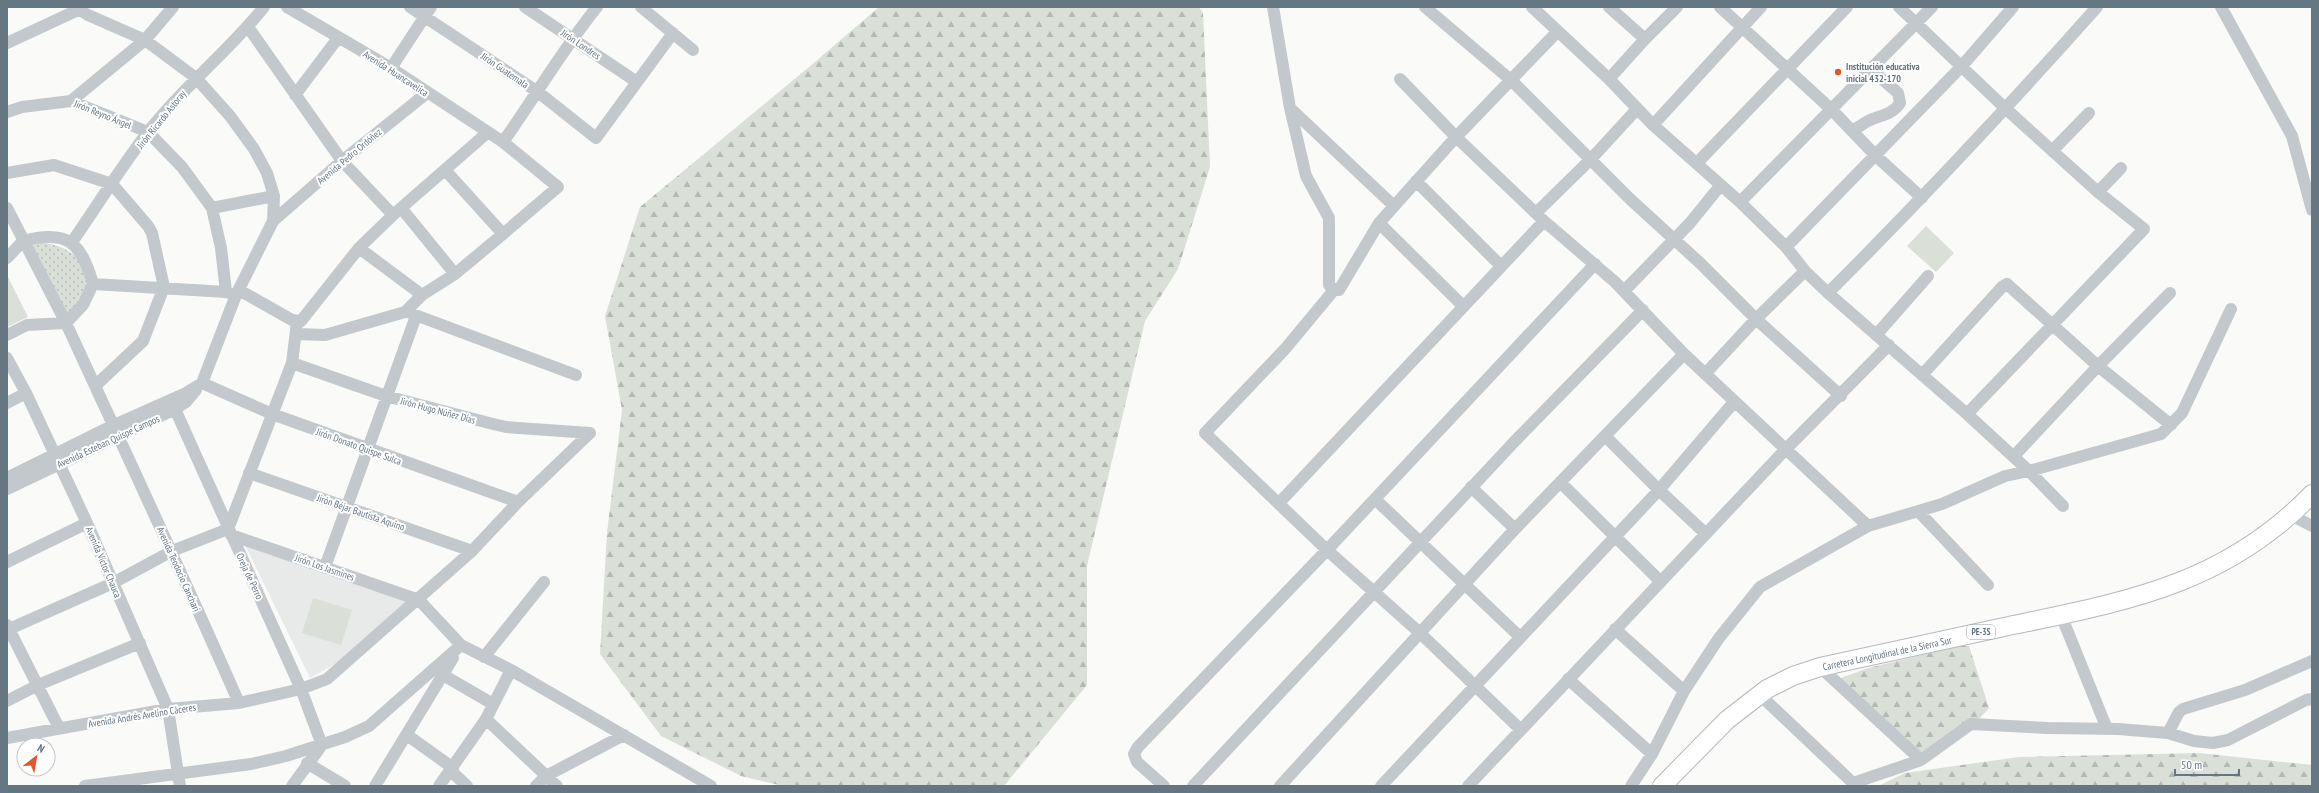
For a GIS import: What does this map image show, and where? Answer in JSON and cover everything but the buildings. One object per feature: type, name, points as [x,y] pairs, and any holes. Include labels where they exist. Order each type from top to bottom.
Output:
[{"type":"highway","name":"Carretera Longitudinal de la Sierra Sur","points":[[1662,786],[1727,720],[1767,689],[1793,676],[1820,667],[2061,616],[2162,590],[2197,576],[2250,546],[2274,530],[2312,494]]},
{"type":"street","points":[[71,101],[145,40],[173,7]]},
{"type":"street","name":"Jirón Ricardo Astoray","points":[[72,242],[148,132],[196,78],[248,27],[264,7]]},
{"type":"street","name":"Avenida Huancavelica","points":[[288,7],[391,68],[487,133],[503,142],[558,186],[503,234]]},
{"type":"street","name":"Jirón Guatemala","points":[[410,7],[428,12],[538,92],[596,138],[637,82]]},
{"type":"street","name":"Jirón Londres","points":[[525,7],[637,82]]},
{"type":"street","points":[[503,142],[538,92],[572,38],[598,7]]},
{"type":"street","points":[[641,7],[693,50]]},
{"type":"street","points":[[1273,7],[1290,108],[1306,176],[1329,218],[1329,285],[1334,290]]},
{"type":"street","points":[[1425,7],[1512,81],[1756,319],[1840,396]]},
{"type":"street","points":[[1532,7],[1609,79],[1636,109],[1653,125],[1697,163],[1720,186],[1740,202],[1786,247],[1805,271],[1828,293],[1877,334],[2014,456],[2063,506]]},
{"type":"street","points":[[1609,7],[1644,39]]},
{"type":"street","points":[[1609,79],[1644,39],[1677,7]]},
{"type":"street","points":[[1720,7],[1832,110],[1853,130],[1876,156],[1922,198]]},
{"type":"street","points":[[1653,125],[1761,7]]},
{"type":"street","points":[[1697,163],[1847,7]]},
{"type":"street","points":[[1899,7],[2006,110],[2098,192],[2144,229],[1967,414]]},
{"type":"street","points":[[1740,202],[1872,70],[1932,7]]},
{"type":"street","points":[[1786,247],[1961,68],[2013,7]]},
{"type":"street","points":[[1828,293],[2006,110],[2098,7]]},
{"type":"street","points":[[2221,7],[2292,136],[2312,210]]},
{"type":"street","points":[[7,43],[84,10],[145,40],[196,78],[230,116],[254,149],[267,173],[274,196],[273,221]]},
{"type":"street","points":[[391,68],[428,12]]},
{"type":"street","points":[[248,27],[342,161],[397,212],[455,274]]},
{"type":"street","points":[[1521,730],[1420,633],[1327,550],[1205,433],[1285,349],[1334,290],[1339,290],[1379,223],[1456,137],[1512,81],[1558,31]]},
{"type":"street","points":[[637,82],[673,34]]},
{"type":"street","points":[[295,95],[338,38]]},
{"type":"street","points":[[1853,130],[1871,120],[1889,114],[1896,109],[1900,103],[1898,93],[1872,70]]},
{"type":"street","points":[[1400,79],[1456,137],[1540,217],[1624,291],[1644,310],[1684,354],[1868,526]]},
{"type":"street","name":"Avenida Pedro Ordóñez","points":[[273,221],[342,161],[427,93]]},
{"type":"street","name":"Jirón Reyno Ángel","points":[[7,112],[22,107],[71,101],[148,132],[182,167],[212,208]]},
{"type":"street","points":[[1900,103],[1918,113]]},
{"type":"street","points":[[1290,108],[1394,206]]},
{"type":"street","points":[[1279,503],[1501,266],[1540,217],[1636,109]]},
{"type":"street","points":[[2052,151],[2089,113]]},
{"type":"street","points":[[59,728],[8,628],[113,583],[172,551],[230,532],[249,473],[292,362],[296,328],[359,248],[397,212],[446,171],[487,133]]},
{"type":"street","points":[[7,173],[54,165],[112,184],[148,226],[152,233],[164,287],[143,341],[95,386]]},
{"type":"street","points":[[2098,192],[2121,168]]},
{"type":"street","points":[[325,567],[368,449],[411,314],[422,296],[455,274],[503,234],[446,171]]},
{"type":"street","points":[[1416,181],[1501,266]]},
{"type":"street","points":[[1624,291],[1674,240],[1720,186]]},
{"type":"street","points":[[234,292],[221,248],[212,208],[274,196]]},
{"type":"street","name":"Avenida Teodocio Canchari","points":[[7,208],[66,323],[114,432],[172,551],[239,703]]},
{"type":"street","name":"Avenida Esteban Quispe Campos","points":[[7,489],[57,459],[114,432],[175,409],[186,402],[202,383],[234,292],[273,221]]},
{"type":"street","points":[[1379,223],[1463,306]]},
{"type":"street","points":[[7,258],[23,241],[44,235],[72,242],[87,262],[93,284],[83,305],[66,323],[27,325],[7,334]]},
{"type":"street","points":[[359,248],[422,296]]},
{"type":"street","points":[[1164,786],[1137,762],[1134,754],[1138,747],[1327,550],[1594,264]]},
{"type":"street","points":[[1705,374],[1756,319],[1805,271]]},
{"type":"street","points":[[1877,334],[1928,276]]},
{"type":"street","points":[[93,284],[234,292],[296,328],[325,335],[411,314],[576,375]]},
{"type":"street","points":[[1922,375],[2002,287],[2007,284],[2098,366],[2171,425]]},
{"type":"street","points":[[2014,456],[2098,366],[2170,293]]},
{"type":"street","points":[[1630,786],[1652,754],[1684,691],[1720,638],[1760,587],[1868,526],[1966,495],[2004,476],[2029,471],[2161,434],[2182,413],[2231,309]]},
{"type":"street","points":[[1193,786],[1374,592],[1423,542],[1471,487],[1644,310]]},
{"type":"street","points":[[1468,786],[1568,678],[1785,450],[1889,345]]},
{"type":"street","points":[[1280,786],[1515,529],[1606,437],[1684,354]]},
{"type":"street","name":"Avenida Víctor Chauca","points":[[7,358],[26,393],[87,523],[168,709],[180,786]]},
{"type":"street","name":"Jirón Hugo Núñez Días","points":[[292,362],[386,396],[506,427],[590,433]]},
{"type":"street","points":[[114,432],[202,383]]},
{"type":"street","name":"Jirón Donato Quispe Sulca","points":[[202,383],[272,414],[518,502]]},
{"type":"street","points":[[7,403],[26,393]]},
{"type":"street","points":[[1381,786],[1659,490],[1734,402]]},
{"type":"street","name":"Oreja de Perro","points":[[175,409],[301,689],[322,745]]},
{"type":"street","name":"Avenida Andrés Avelino Cáceres","points":[[7,738],[168,709],[239,703],[301,689],[327,679],[419,600],[472,551],[518,502],[590,433]]},
{"type":"street","points":[[1606,437],[1706,534]]},
{"type":"street","points":[[7,478],[57,459]]},
{"type":"street","name":"Jirón Béjar Bautista Aquino","points":[[249,473],[472,551]]},
{"type":"street","points":[[1560,482],[1660,582]]},
{"type":"street","points":[[1471,487],[1515,529]]},
{"type":"street","points":[[1375,499],[1423,542],[1520,637]]},
{"type":"street","points":[[1918,511],[1988,585]]},
{"type":"street","points":[[2291,515],[2312,526]]},
{"type":"street","points":[[7,562],[87,523]]},
{"type":"street","name":"Jirón Los Jasmines","points":[[230,532],[419,600]]},
{"type":"street","points":[[484,656],[544,582]]},
{"type":"street","points":[[419,600],[461,645],[511,670],[711,786]]},
{"type":"street","points":[[2061,616],[2107,729]]},
{"type":"street","points":[[1615,629],[1684,691]]},
{"type":"street","points":[[7,701],[38,685],[140,643]]},
{"type":"street","points":[[375,786],[461,645]]},
{"type":"street","points":[[85,786],[251,764],[286,756],[322,745],[369,726],[461,645]]},
{"type":"street","points":[[2168,733],[2179,712],[2183,709],[2245,690],[2312,661]]},
{"type":"street","points":[[1820,667],[1921,760]]},
{"type":"street","points":[[440,786],[486,719],[511,670]]},
{"type":"street","points":[[443,674],[493,704]]},
{"type":"street","points":[[1568,678],[1652,754]]},
{"type":"street","points":[[1760,695],[1853,783],[1921,760],[1938,746],[1971,724],[2107,729],[2168,733],[2194,741],[2213,743],[2228,740],[2306,700],[2312,699]]},
{"type":"street","points":[[486,719],[557,786]]},
{"type":"street","points":[[407,735],[452,770],[467,786]]},
{"type":"street","points":[[536,786],[546,776],[624,735]]},
{"type":"street","points":[[292,786],[307,763],[322,745]]},
{"type":"street","points":[[307,763],[345,786]]},
{"type":"shaded area","points":[[242,539],[413,603],[335,664],[310,678]]},
{"type":"green space","points":[[879,7],[1199,7],[1203,13],[1210,167],[1178,269],[1145,321],[1087,566],[1087,685],[1004,786],[783,786],[741,776],[661,736],[600,654],[607,533],[622,410],[605,316],[640,207]]},
{"type":"green space","points":[[1926,226],[1954,253],[1936,272],[1907,246]]},
{"type":"green space","points":[[41,243],[61,247],[70,252],[83,266],[86,275],[86,285],[82,299],[65,316],[28,247]]},
{"type":"green space","points":[[7,275],[28,317],[7,327]]},
{"type":"green space","points":[[313,598],[352,610],[341,645],[302,633]]},
{"type":"green space","points":[[1953,645],[1969,646],[1989,708],[1979,719],[1959,727],[1922,753],[1830,682],[1868,668],[1935,652]]},
{"type":"green space","points":[[2199,753],[2312,765],[2312,786],[1878,786],[1905,773],[2019,757]]},
{"type":"place","name":"Institución educativa inicial 432-170","points":[[1838,72]]}]
